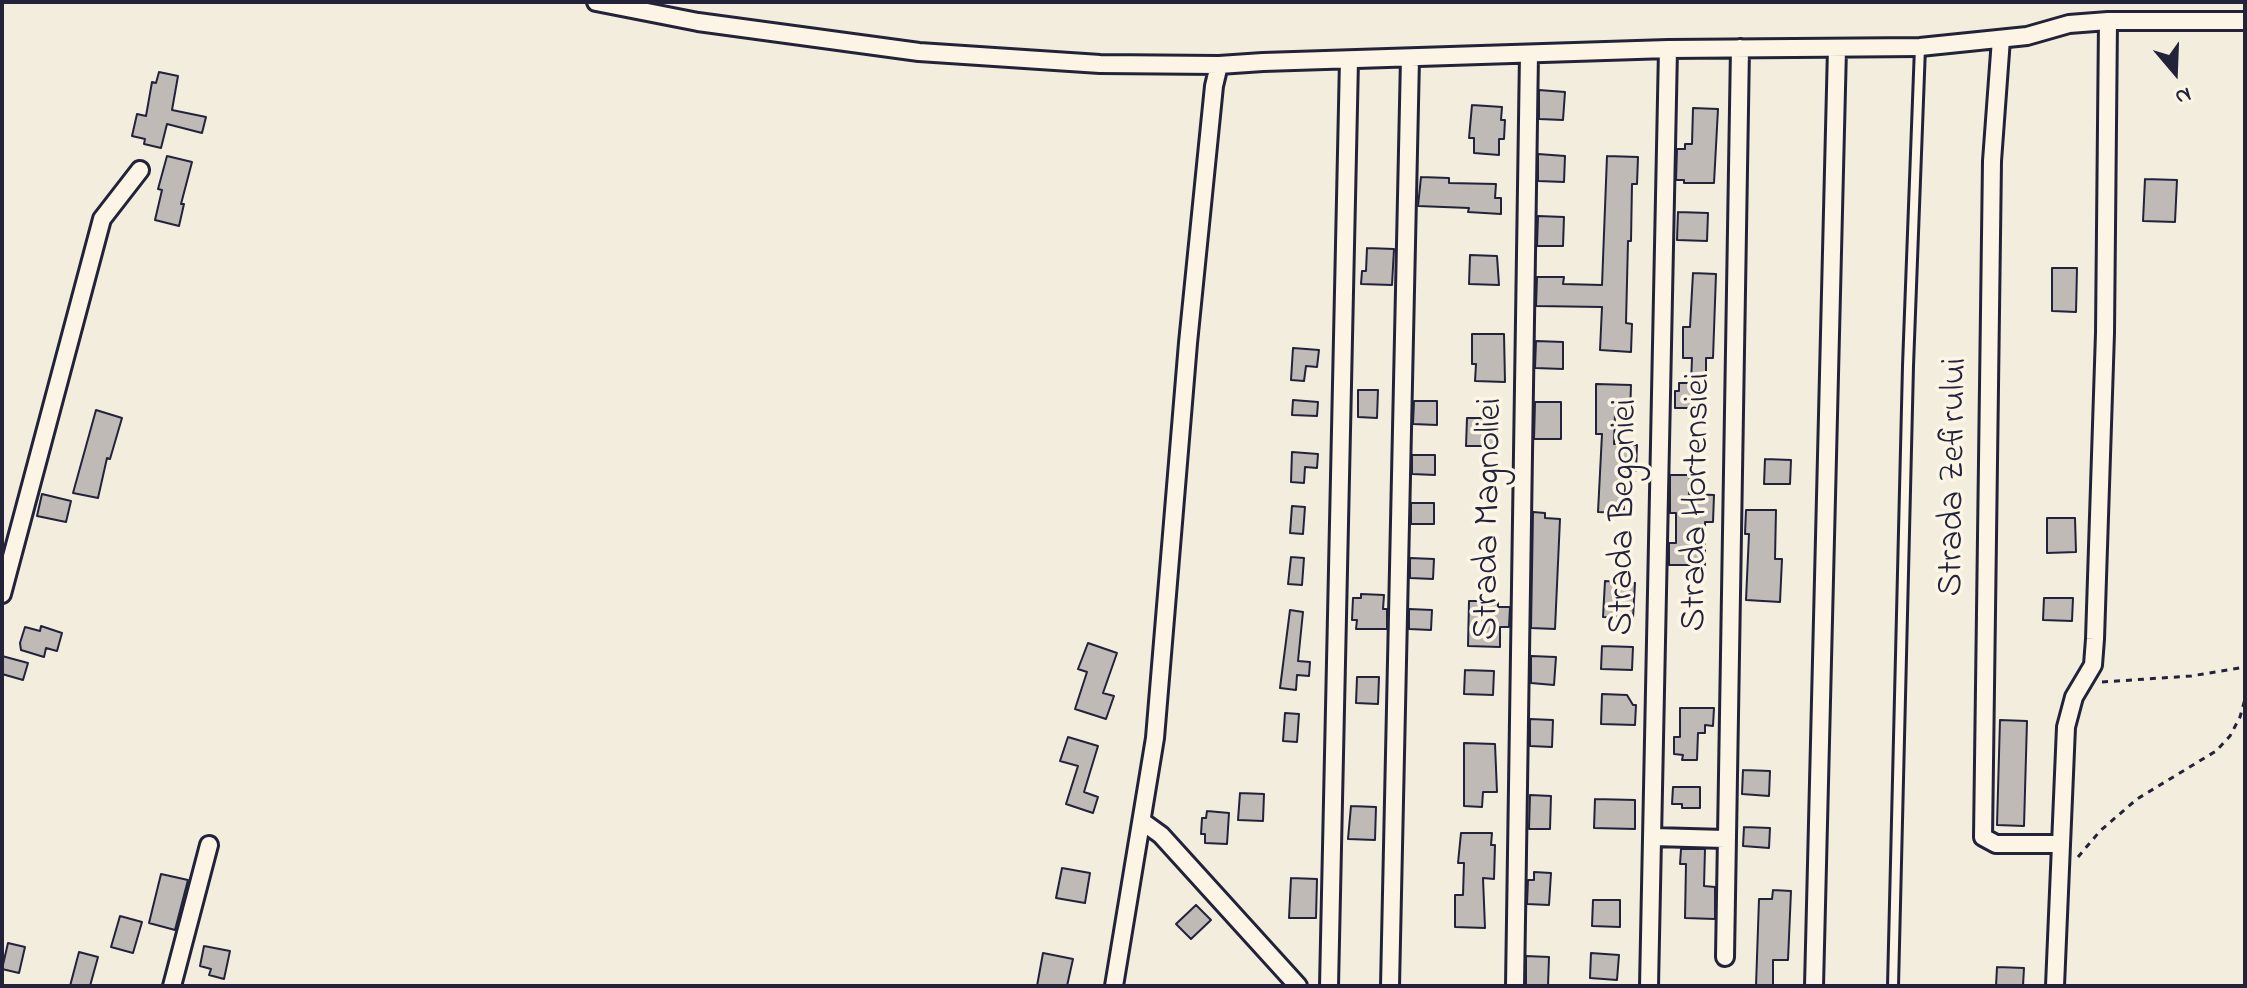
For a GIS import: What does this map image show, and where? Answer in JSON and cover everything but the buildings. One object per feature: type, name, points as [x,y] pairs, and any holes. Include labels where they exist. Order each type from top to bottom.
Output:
[{"type":"street","points":[[596,2],[698,22],[919,52],[1100,64],[1219,65],[1668,49],[1920,47],[2027,36],[2069,24],[2245,21]]},
{"type":"street","points":[[2055,986],[2066,727],[2074,697],[2093,665],[2095,639],[2105,333],[2108,21]]},
{"type":"street","name":"Strada Zefirului","points":[[2001,39],[1992,161],[1983,837],[1996,844],[2060,844]]},
{"type":"street","name":"Strada Hortensiei","points":[[1725,957],[1740,48]]},
{"type":"street","points":[[1814,986],[1837,48]]},
{"type":"street","name":"Strada Begoniei","points":[[1649,986],[1668,49]]},
{"type":"street","name":"Strada Magnoliei","points":[[1515,986],[1529,54]]},
{"type":"street","points":[[1390,986],[1410,58]]},
{"type":"street","points":[[1329,986],[1349,60]]},
{"type":"street","points":[[1114,986],[1155,738],[1189,328],[1214,86],[1219,65]]},
{"type":"street","points":[[2,594],[102,219],[140,170]]},
{"type":"street","points":[[1143,822],[1161,835],[1298,986]]},
{"type":"street","points":[[1654,837],[1725,839]]},
{"type":"street","points":[[172,986],[209,845]]},
{"type":"lane","points":[[1893,986],[1908,366],[1920,47]]},
{"type":"path","points":[[2083,684],[2191,676],[2245,667]]},
{"type":"path","points":[[2072,869],[2100,831],[2137,799],[2216,751],[2230,736],[2245,699]]}]
